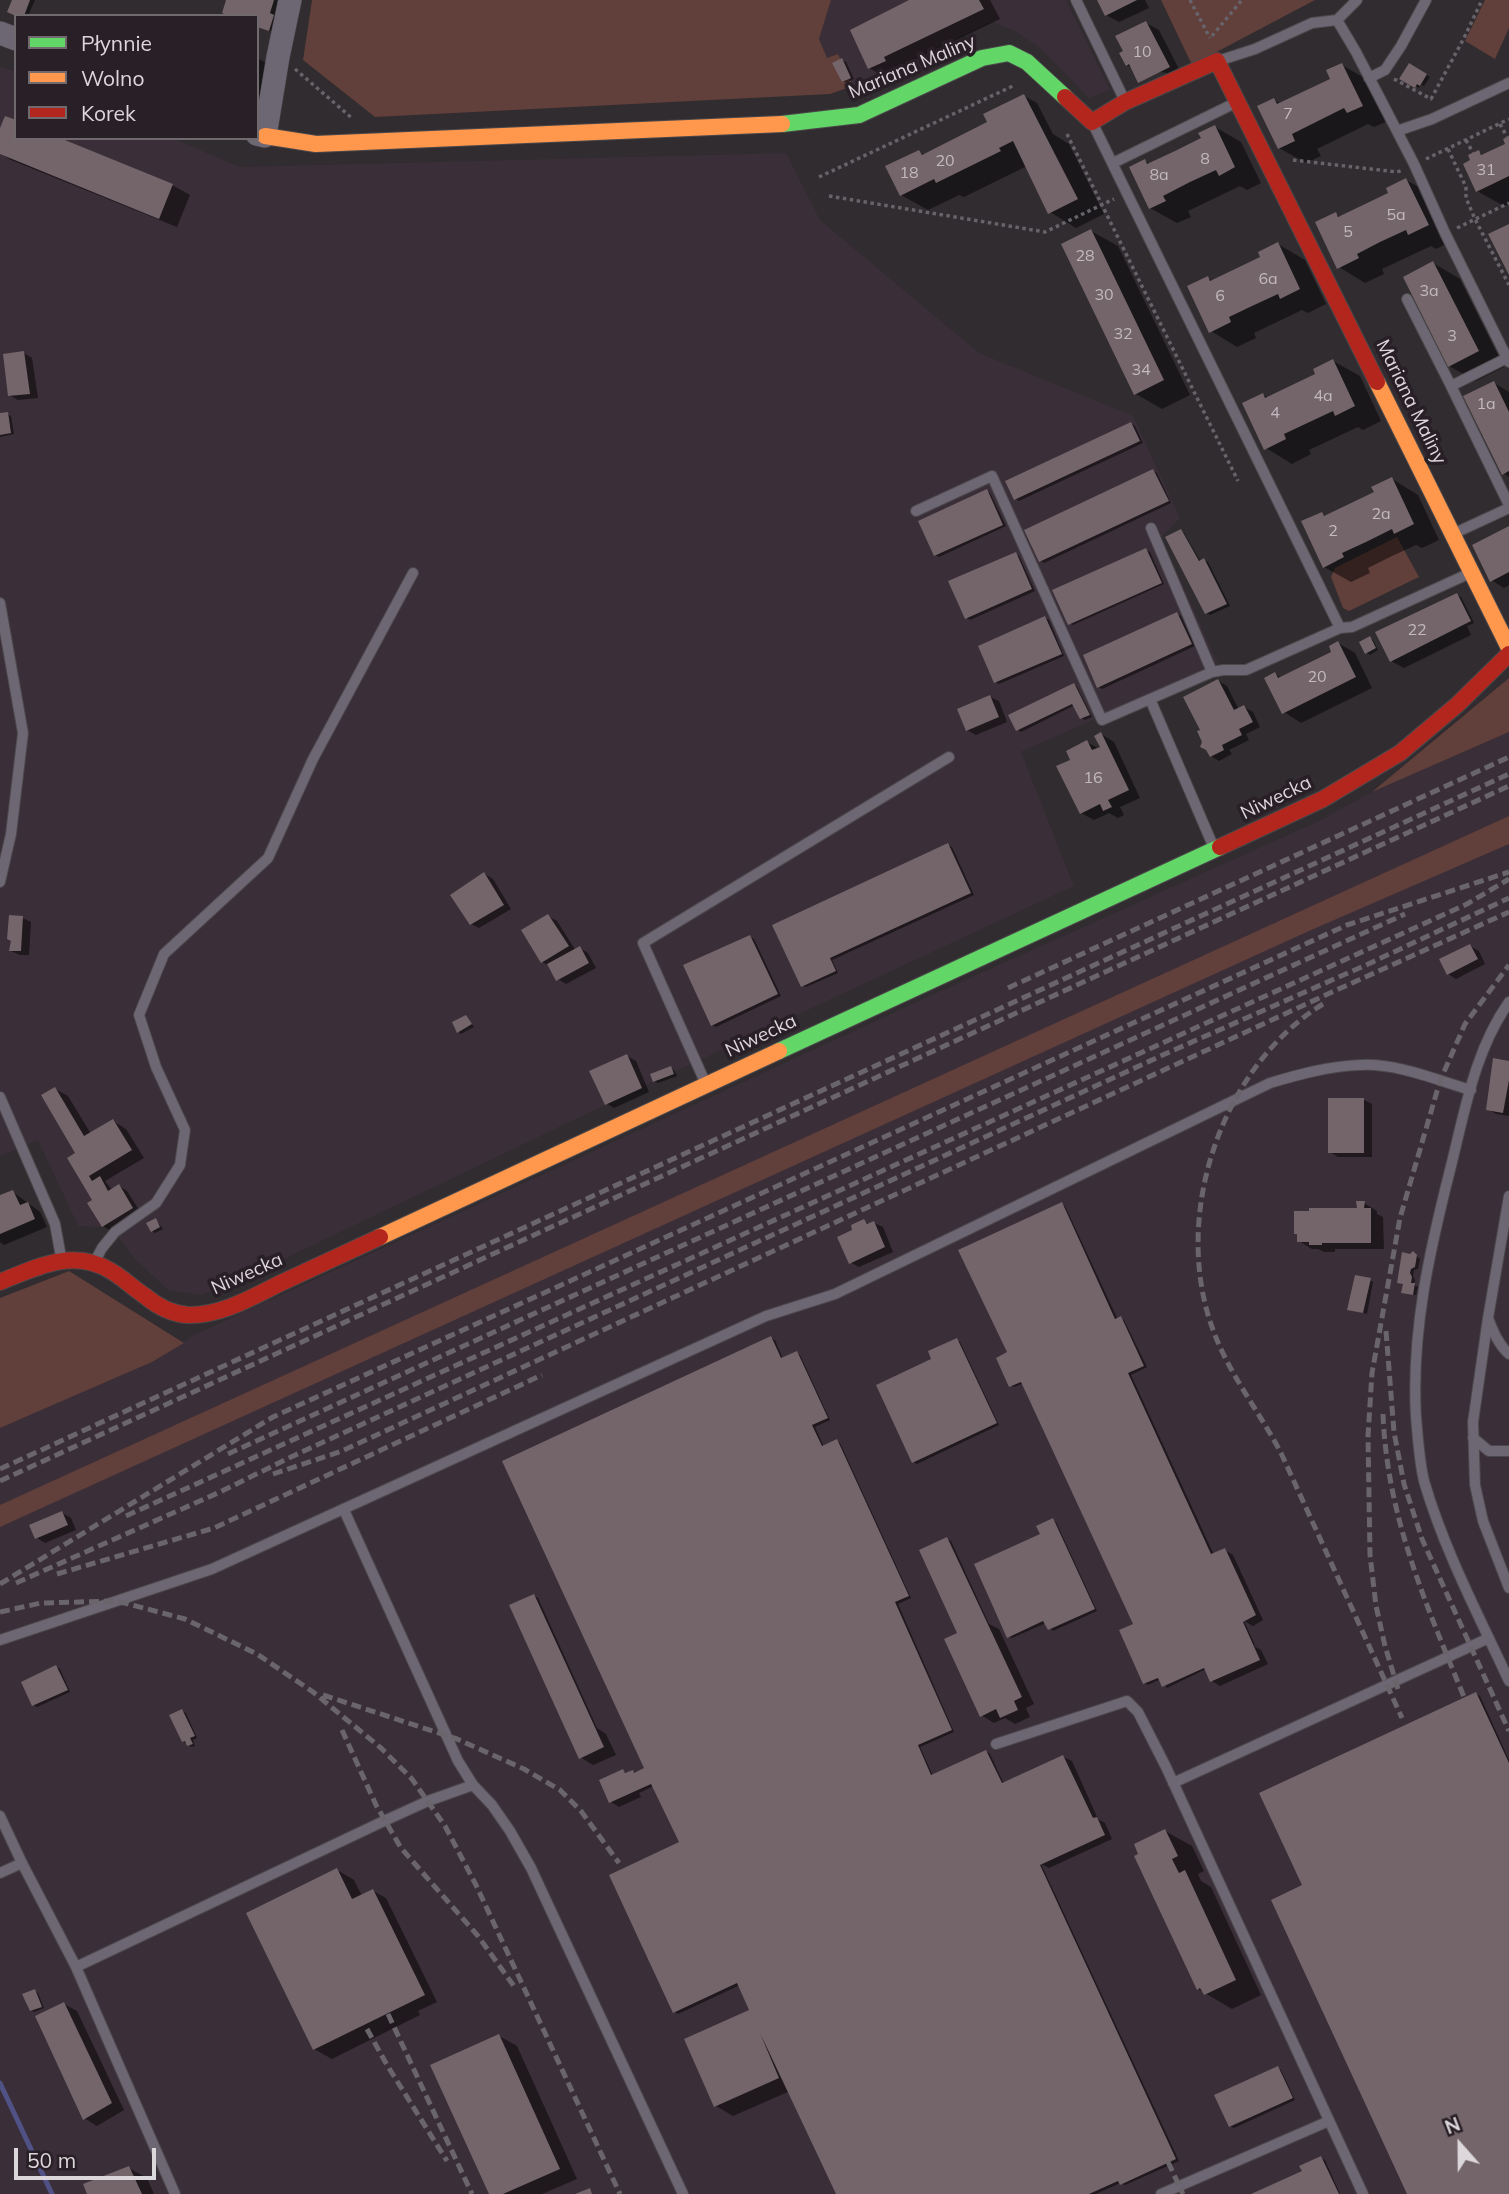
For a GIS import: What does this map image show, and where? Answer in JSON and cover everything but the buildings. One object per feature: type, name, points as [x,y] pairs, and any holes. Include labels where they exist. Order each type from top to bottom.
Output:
[{"type":"street","points":[[261,135],[290,0]]},
{"type":"street","name":"Mariana Maliny","points":[[261,135],[316,144],[794,123],[859,115],[982,58],[1009,53],[1027,62],[1092,122]]},
{"type":"street","points":[[1092,122],[1125,102],[1217,61]]},
{"type":"street","name":"Mariana Maliny","points":[[1217,61],[1509,648]]},
{"type":"street","name":"Niwecka","points":[[0,1282],[62,1260],[78,1259],[94,1263],[113,1273],[163,1309],[183,1315],[208,1314],[242,1301],[1323,799],[1400,753],[1457,705],[1509,654]]},
{"type":"lane","points":[[1076,0],[1125,102]]},
{"type":"lane","points":[[1217,61],[1255,49],[1312,23],[1337,20],[1357,0]]},
{"type":"lane","points":[[1369,78],[1385,70],[1426,0]]},
{"type":"lane","points":[[1337,20],[1414,164],[1508,359],[1451,386]]},
{"type":"lane","points":[[1396,131],[1432,119],[1509,83]]},
{"type":"lane","points":[[1113,163],[1238,102]]},
{"type":"lane","points":[[1092,122],[1340,628]]},
{"type":"lane","points":[[1407,299],[1509,506],[1453,534]]},
{"type":"lane","points":[[916,511],[992,476],[1101,720],[1212,672],[1246,670],[1340,628],[1352,627],[1471,573]]},
{"type":"lane","points":[[1151,528],[1212,672]]},
{"type":"lane","points":[[94,1263],[115,1232],[156,1203],[180,1165],[184,1130],[156,1067],[139,1015],[164,954],[268,858],[313,759],[413,573]]},
{"type":"lane","points":[[0,603],[23,733],[11,834],[0,882]]},
{"type":"lane","points":[[1150,699],[1215,850]]},
{"type":"lane","points":[[706,1085],[643,943],[949,757]]},
{"type":"lane","points":[[1509,1002],[1490,1031],[1477,1066],[1439,1211],[1425,1275],[1418,1326],[1416,1402],[1418,1443],[1424,1479],[1461,1577],[1509,1681]]},
{"type":"lane","points":[[0,1640],[212,1570],[766,1316],[835,1294],[1270,1083],[1312,1071],[1362,1065],[1401,1069],[1471,1090]]},
{"type":"lane","points":[[0,1097],[55,1224],[62,1260]]},
{"type":"lane","points":[[1509,1196],[1473,1422],[1475,1485],[1483,1521],[1509,1588]]},
{"type":"lane","points":[[1488,1318],[1495,1335],[1509,1354]]},
{"type":"lane","points":[[1473,1438],[1489,1451],[1509,1451]]},
{"type":"lane","points":[[344,1510],[458,1761],[473,1785],[492,1805],[510,1831],[531,1868],[683,2194]]},
{"type":"lane","points":[[1173,1783],[1489,1638]]},
{"type":"lane","points":[[996,1744],[1127,1701],[1138,1712],[1363,2194]]},
{"type":"lane","points":[[76,1967],[384,1821],[473,1785]]},
{"type":"lane","points":[[0,1815],[76,1967],[175,2194]]},
{"type":"lane","points":[[0,1873],[22,1863]]},
{"type":"lane","points":[[1161,2194],[1329,2121]]},
{"type":"path","points":[[1190,0],[1210,38],[1242,0]]},
{"type":"path","points":[[1385,70],[1392,77],[1431,99],[1482,0]]},
{"type":"path","points":[[292,66],[357,122]]},
{"type":"path","points":[[819,177],[1026,80]]},
{"type":"path","points":[[1268,163],[1279,158],[1397,172],[1509,119]]},
{"type":"path","points":[[1500,124],[1507,137]]},
{"type":"path","points":[[1065,130],[1238,481]]},
{"type":"path","points":[[1466,140],[1473,153]]},
{"type":"path","points":[[1448,149],[1466,187],[1466,198],[1475,219],[1509,285]]},
{"type":"path","points":[[829,196],[1045,232],[1128,193]]},
{"type":"path","points":[[1445,233],[1509,203]]},
{"type":"shaded area","points":[[312,0],[831,0],[819,39],[827,58],[838,54],[853,86],[830,94],[375,117],[303,60]]},
{"type":"shaded area","points":[[831,0],[1066,0],[1110,90],[1089,98],[1040,48],[1015,31],[992,22],[853,86],[838,54],[827,59],[819,39]]},
{"type":"shaded area","points":[[1161,0],[1315,0],[1192,65]]},
{"type":"shaded area","points":[[1485,0],[1509,0],[1509,28],[1495,59],[1465,41]]},
{"type":"shaded area","points":[[0,66],[14,71],[14,140],[177,140],[240,167],[786,153],[820,220],[979,353],[1133,416],[1180,518],[1161,537],[1218,664],[1021,752],[1074,886],[653,1082],[236,1282],[201,1295],[168,1290],[135,1259],[108,1224],[102,1227],[78,1226],[38,1140],[0,1156]]},
{"type":"shaded area","points":[[1397,537],[1419,577],[1349,611],[1343,608],[1331,577],[1335,568]]},
{"type":"shaded area","points":[[1509,678],[1509,732],[1372,792]]},
{"type":"shaded area","points":[[1509,732],[1509,2194],[0,2194],[0,1428],[152,1362],[194,1335],[930,996],[1319,821],[1372,792]]},
{"type":"shaded area","points":[[1509,816],[1509,844],[1309,931],[0,1527],[0,1505]]},
{"type":"shaded area","points":[[69,1271],[184,1343],[152,1362],[0,1428],[0,1298]]},
{"type":"waterway","points":[[0,2083],[52,2194]]},
{"type":"railway","points":[[1008,988],[1509,757]]},
{"type":"railway","points":[[0,1469],[1509,774]]},
{"type":"railway","points":[[0,1481],[1509,786]]},
{"type":"railway","points":[[0,1584],[273,1417],[1347,925],[1509,872]]},
{"type":"railway","points":[[126,1516],[1467,904],[1509,879]]},
{"type":"railway","points":[[16,1583],[220,1492],[1165,1054],[1509,898]]},
{"type":"railway","points":[[273,1474],[342,1451],[1509,912]]},
{"type":"railway","points":[[228,1454],[1405,914]]},
{"type":"railway","points":[[1398,1689],[1376,1606],[1370,1555],[1368,1436],[1372,1373],[1400,1218],[1440,1081],[1465,1024],[1509,965]]},
{"type":"railway","points":[[1323,1004],[1287,1031],[1257,1065],[1233,1104],[1214,1147],[1203,1192],[1198,1238],[1201,1284],[1219,1344],[1281,1453],[1402,1718]]},
{"type":"railway","points":[[1386,1331],[1394,1432],[1404,1484],[1422,1539],[1509,1731]]},
{"type":"railway","points":[[57,1574],[214,1528],[542,1375]]},
{"type":"railway","points":[[1383,1414],[1386,1452],[1400,1524],[1423,1594],[1464,1697]]},
{"type":"railway","points":[[0,1612],[41,1603],[117,1601],[185,1619],[257,1654],[313,1692],[381,1748],[412,1779],[445,1826],[476,1885],[620,2194]]},
{"type":"railway","points":[[323,1695],[457,1739],[524,1769],[560,1790],[581,1811],[619,1863]]},
{"type":"railway","points":[[342,1730],[376,1805],[401,1848],[478,1936],[516,1989]]},
{"type":"railway","points":[[388,2014],[472,2194]]},
{"type":"railway","points":[[367,2029],[447,2161]]},
{"type":"railway","points":[[1168,2162],[1183,2194]]},
{"type":"traffic: fast","points":[[782,124],[859,115],[982,58],[1009,53],[1027,62],[1065,97]]},
{"type":"traffic: fast","points":[[779,1051],[1220,847]]},
{"type":"traffic: slow","points":[[265,136],[316,144],[782,124]]},
{"type":"traffic: slow","points":[[1377,382],[1509,648]]},
{"type":"traffic: slow","points":[[380,1237],[779,1051]]},
{"type":"traffic: jam","points":[[1065,97],[1092,122],[1125,102],[1217,61],[1377,382]]},
{"type":"traffic: jam","points":[[1220,847],[1323,799],[1400,753],[1457,705],[1509,654]]},
{"type":"traffic: jam","points":[[0,1282],[55,1262],[83,1261],[111,1271],[165,1309],[188,1315],[201,1314],[237,1304],[380,1237]]}]
